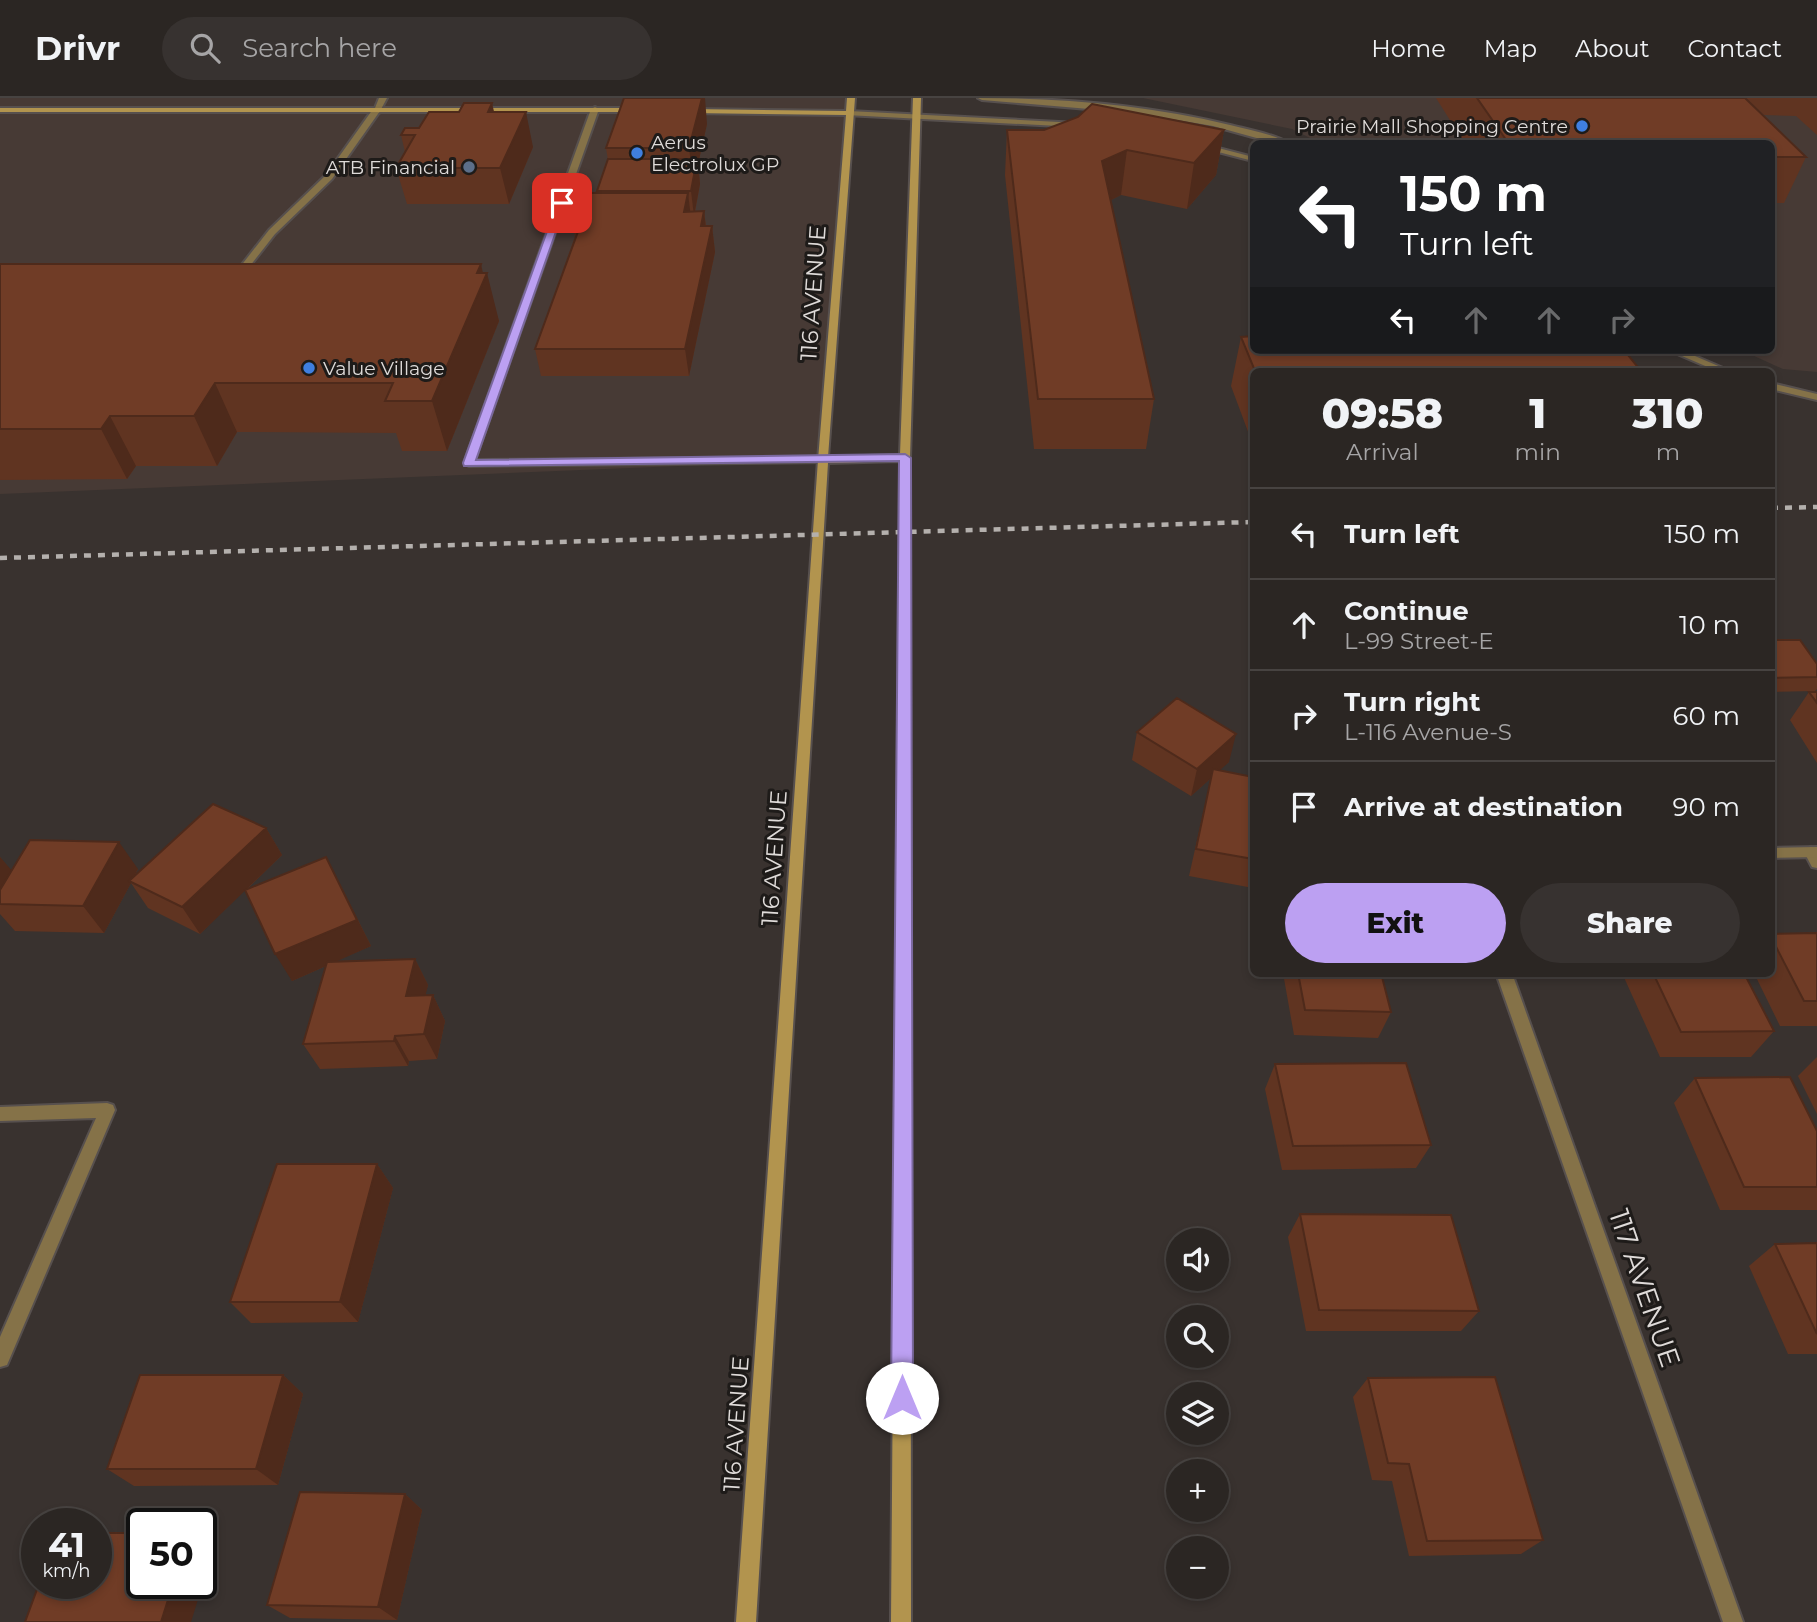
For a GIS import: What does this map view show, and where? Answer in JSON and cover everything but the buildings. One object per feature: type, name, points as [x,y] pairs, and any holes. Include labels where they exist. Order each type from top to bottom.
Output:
[{"type":"main road","name":"116 AVENUE","points":[[746,1622],[823,460],[850,98]]},
{"type":"main road","points":[[901,1622],[905,458],[917,98]]},
{"type":"main road","points":[[0,110],[650,110]]},
{"type":"main road","points":[[677,110],[849,114]]},
{"type":"main road","points":[[823,460],[905,458]]},
{"type":"street","points":[[232,284],[272,232],[329,177],[383,98]]},
{"type":"street","points":[[982,98],[1171,113],[1218,122],[1275,140]]},
{"type":"street","points":[[595,109],[469,463],[823,460]]},
{"type":"street","points":[[849,114],[1088,126]]},
{"type":"street","points":[[1198,144],[1250,158]]},
{"type":"street","points":[[1683,354],[1718,368]]},
{"type":"street","points":[[1775,387],[1817,397]]},
{"type":"street","points":[[1775,853],[1815,856]]},
{"type":"street","name":"117 AVENUE","points":[[1505,977],[1733,1622]]},
{"type":"street","points":[[0,1114],[107,1110],[0,1358]]},
{"type":"shaded area","points":[[0,98],[851,98],[823,460],[0,494]]},
{"type":"shaded area","points":[[1143,98],[1817,98],[1817,372],[1783,369],[1750,354],[1775,354],[1775,140],[1314,140],[1292,129]]},
{"type":"railway","points":[[1775,508],[1817,507]]},
{"type":"railway","points":[[0,558],[1250,522]]},
{"type":"place","name":"Prairie Mall Shopping Centre","points":[[1582,126]]},
{"type":"place","name":"Aerus Electrolux GP","points":[[637,153]]},
{"type":"place","name":"ATB Financial","points":[[469,167]]},
{"type":"place","name":"Value Village","points":[[309,368]]},
{"type":"route","points":[[562,203],[469,463],[905,458],[902,1398]]}]
